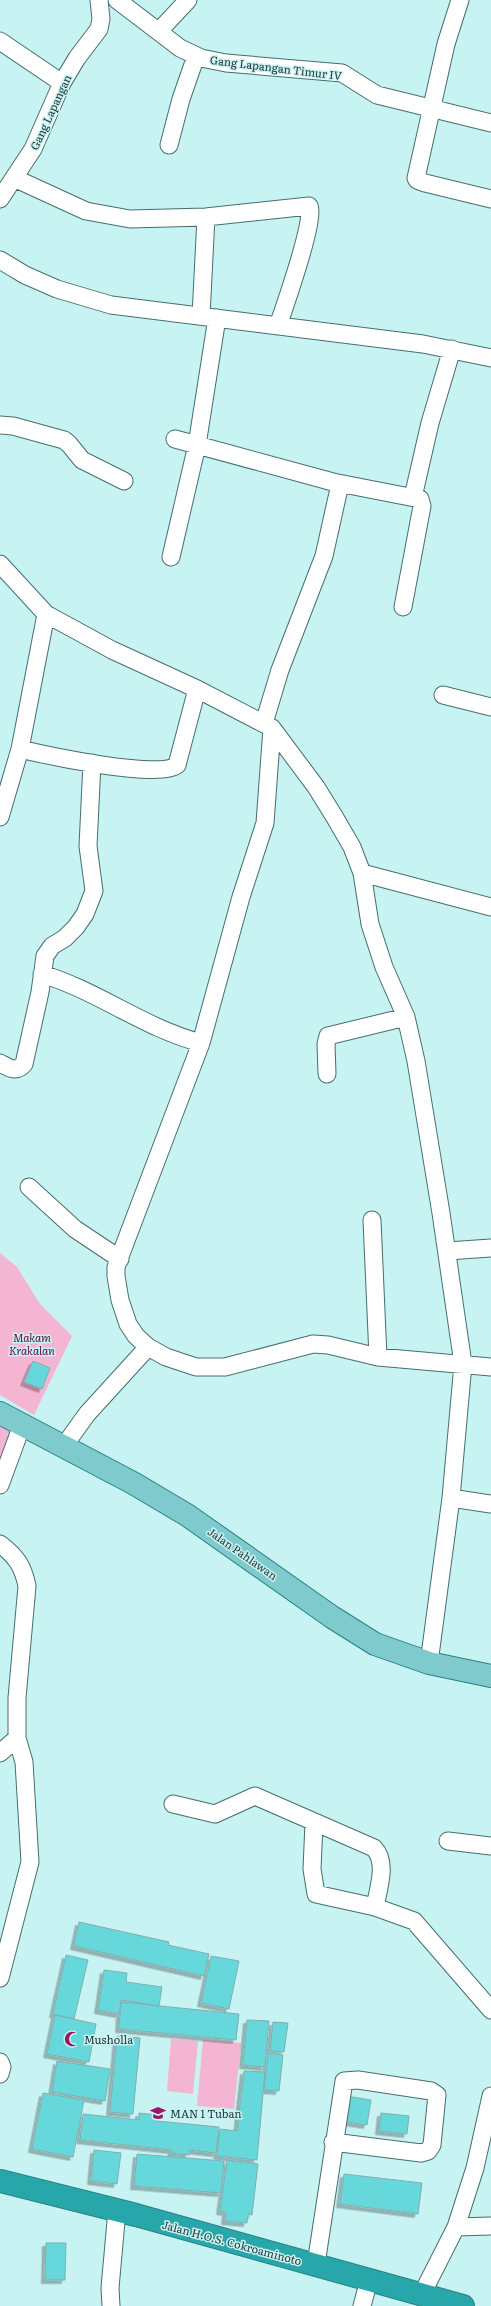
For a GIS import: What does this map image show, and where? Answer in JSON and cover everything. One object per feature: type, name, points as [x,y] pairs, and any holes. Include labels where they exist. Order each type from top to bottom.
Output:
[{"type":"highway","name":"Jalan H.O.S. Cokroaminoto","points":[[0,2181],[117,2210],[463,2306]]},
{"type":"main road","name":"Jalan Pahlawan","points":[[0,1413],[64,1446],[188,1515],[361,1636],[390,1650],[429,1663],[491,1676]]},
{"type":"street","name":"Gang Lapangan","points":[[0,199],[33,149],[62,82],[100,27],[99,0]]},
{"type":"street","name":"Gang Lapangan Timur IV","points":[[117,0],[180,48],[196,56],[226,63],[342,73],[377,95],[491,123]]},
{"type":"street","points":[[460,0],[446,44],[416,173],[417,180],[491,199]]},
{"type":"street","points":[[159,31],[186,1]]},
{"type":"street","points":[[0,41],[62,82]]},
{"type":"street","points":[[169,144],[186,82],[196,56]]},
{"type":"street","points":[[14,178],[67,204],[108,216],[147,220],[206,217],[302,205],[310,207],[311,217],[278,326]]},
{"type":"street","points":[[172,557],[197,445],[209,317],[206,217]]},
{"type":"street","points":[[0,260],[36,281],[77,296],[126,308],[209,317],[452,349],[491,358]]},
{"type":"street","points":[[413,497],[430,423],[452,349]]},
{"type":"street","points":[[0,425],[13,426],[64,440],[82,460],[124,480]]},
{"type":"street","points":[[175,439],[340,484],[420,499],[422,506],[403,607]]},
{"type":"street","points":[[340,484],[324,556],[280,670],[268,726],[265,823],[241,898],[201,1043],[120,1259],[116,1276],[120,1300],[128,1324],[148,1347],[166,1357],[196,1367],[224,1367],[312,1344],[328,1345],[378,1357],[491,1367]]},
{"type":"street","points":[[0,564],[46,614],[112,650],[197,689],[268,726],[330,810],[352,847],[362,873],[370,924],[384,967],[406,1017],[416,1062],[447,1251],[463,1364],[451,1498],[429,1663]]},
{"type":"street","points":[[0,817],[20,749],[46,614]]},
{"type":"street","points":[[20,749],[92,764],[158,769],[176,766],[197,689]]},
{"type":"street","points":[[443,695],[491,707]]},
{"type":"street","points":[[0,1063],[12,1070],[18,1069],[24,1064],[40,992],[45,956],[52,946],[65,938],[76,927],[85,914],[94,891],[88,846],[92,764]]},
{"type":"street","points":[[362,873],[491,907]]},
{"type":"street","points":[[42,974],[79,987],[134,1018],[167,1032],[201,1043]]},
{"type":"street","points":[[327,1074],[326,1044],[330,1035],[406,1017]]},
{"type":"street","points":[[29,1187],[74,1229],[120,1259]]},
{"type":"street","points":[[372,1220],[378,1357]]},
{"type":"street","points":[[447,1251],[491,1248]]},
{"type":"street","points":[[64,1446],[87,1414],[148,1347]]},
{"type":"street","points":[[0,1485],[22,1425]]},
{"type":"street","points":[[451,1498],[491,1504]]},
{"type":"street","points":[[0,1544],[17,1558],[24,1570],[27,1586],[17,1698],[17,1738],[24,1762],[30,1862],[0,1978]]},
{"type":"street","points":[[0,1754],[17,1738]]},
{"type":"street","points":[[173,1804],[215,1814],[255,1796],[377,1852],[381,1868],[375,1907]]},
{"type":"street","points":[[314,1823],[312,1869],[316,1894],[375,1907],[414,1921],[491,2010]]},
{"type":"street","points":[[448,1841],[491,1846]]},
{"type":"street","points":[[0,2062],[2,2067],[0,2074]]},
{"type":"street","points":[[316,2264],[333,2142],[343,2084],[348,2079],[431,2091],[438,2095],[432,2145],[428,2151],[421,2153],[333,2142]]},
{"type":"street","points":[[422,2294],[456,2227],[476,2168],[491,2096]]},
{"type":"street","points":[[111,2306],[110,2288],[117,2210]]},
{"type":"street","points":[[456,2227],[491,2226]]},
{"type":"street","points":[[362,2306],[369,2280]]},
{"type":"green space","name":"Makam Krakalan","points":[[0,1253],[17,1267],[40,1304],[72,1336],[34,1415],[0,1395]]},
{"type":"green space","points":[[0,1425],[11,1430],[0,1460]]},
{"type":"green space","points":[[171,2039],[198,2041],[193,2094],[167,2091]]},
{"type":"green space","points":[[203,2040],[241,2043],[234,2109],[197,2106]]},
{"type":"building","points":[[33,1361],[50,1368],[42,1389],[24,1382]]},
{"type":"building","points":[[79,1922],[169,1942],[168,1945],[209,1954],[204,1976],[74,1946]]},
{"type":"building","points":[[66,1955],[88,1960],[74,2019],[53,2014]]},
{"type":"building","points":[[211,1956],[239,1961],[229,2009],[201,2003]]},
{"type":"building","points":[[104,1970],[127,1973],[126,1982],[162,1987],[159,2006],[121,2000],[119,2014],[98,2010]]},
{"type":"building","points":[[121,2002],[239,2014],[236,2040],[119,2029]]},
{"type":"building","name":"Musholla","points":[[55,2015],[96,2024],[89,2062],[47,2054]]},
{"type":"building","points":[[247,2020],[269,2021],[265,2067],[243,2065]]},
{"type":"building","points":[[273,2022],[288,2023],[284,2052],[270,2051]]},
{"type":"building","points":[[117,2036],[140,2038],[133,2114],[110,2112]]},
{"type":"building","points":[[268,2053],[283,2055],[279,2091],[264,2090]]},
{"type":"building","points":[[57,2061],[110,2069],[105,2101],[52,2092]]},
{"type":"building","points":[[244,2071],[265,2072],[257,2160],[217,2156],[220,2129],[237,2131]]},
{"type":"building","points":[[43,2093],[84,2100],[73,2157],[32,2149]]},
{"type":"building","points":[[346,2096],[371,2100],[367,2125],[342,2121]]},
{"type":"building","points":[[139,2113],[158,2115],[157,2121],[219,2127],[216,2153],[189,2150],[189,2155],[171,2153],[172,2150],[80,2140],[83,2114],[139,2120]]},
{"type":"building","points":[[381,2113],[409,2116],[407,2134],[379,2131]]},
{"type":"building","points":[[94,2150],[121,2153],[117,2184],[91,2181]]},
{"type":"building","points":[[137,2154],[224,2161],[221,2193],[134,2186]]},
{"type":"building","points":[[227,2160],[258,2164],[252,2215],[248,2214],[247,2223],[225,2221],[226,2212],[220,2211]]},
{"type":"building","points":[[344,2174],[422,2183],[418,2214],[340,2204]]},
{"type":"building","points":[[46,2243],[66,2243],[65,2280],[45,2280]]},
{"type":"place","name":"Musholla","points":[[72,2039]]},
{"type":"place","name":"MAN 1 Tuban","points":[[158,2113]]}]
